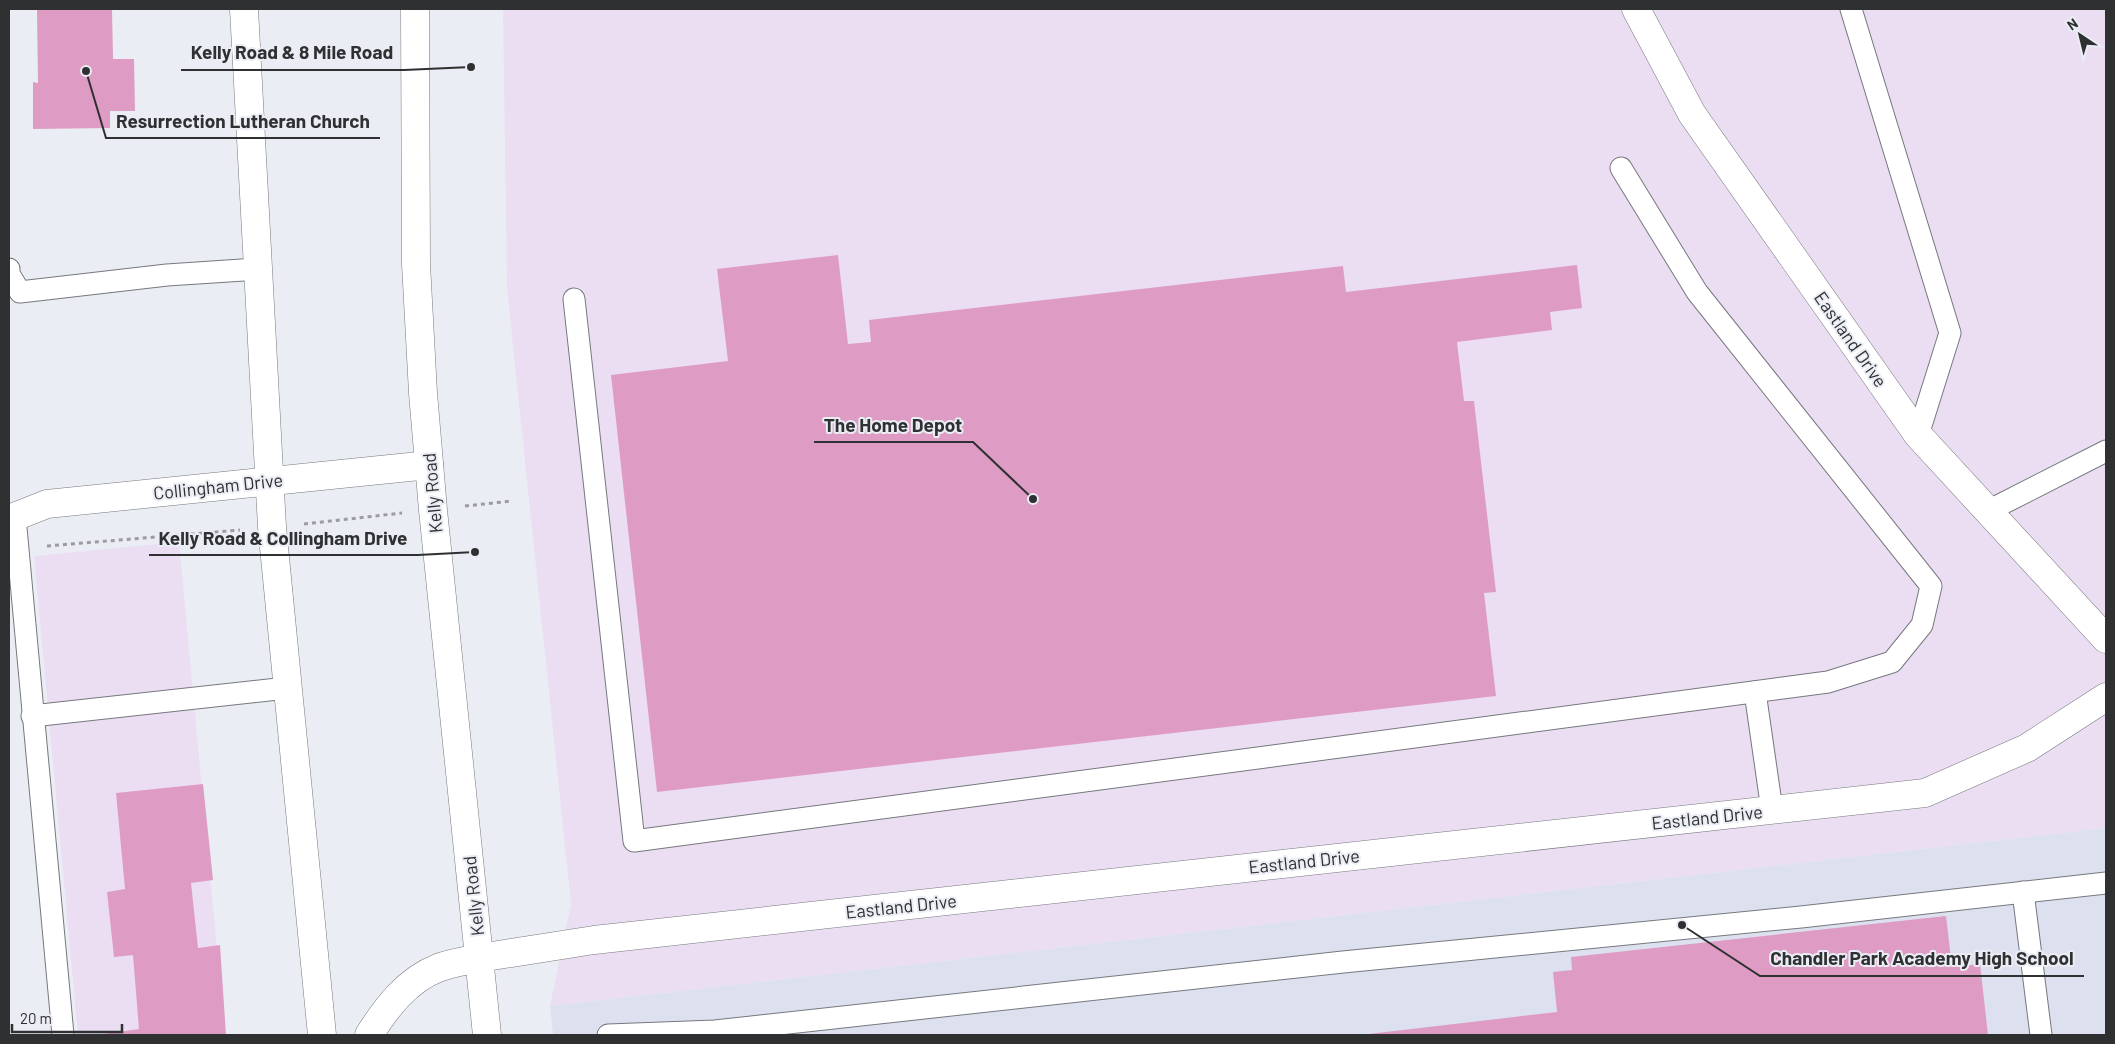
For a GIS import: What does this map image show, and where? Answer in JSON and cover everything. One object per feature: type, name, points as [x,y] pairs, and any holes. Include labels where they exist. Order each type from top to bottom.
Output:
[{"type":"street","points":[[244,9],[269,481],[287,688],[322,1035]]},
{"type":"street","name":"Kelly Road","points":[[415,9],[416,264],[429,465],[487,1035]]},
{"type":"street","name":"Eastland Drive","points":[[1636,9],[1692,114],[1918,435],[2106,639]]},
{"type":"street","name":"Collingham Drive","points":[[12,518],[47,504],[429,465]]},
{"type":"street","name":"Eastland Drive","points":[[369,1035],[383,1012],[418,980],[438,968],[479,958],[594,940],[1925,793],[2027,748],[2106,697]]},
{"type":"lane","points":[[1851,9],[1950,333],[1918,435]]},
{"type":"lane","points":[[574,299],[634,841],[1828,682],[1892,662],[1922,625],[1931,586],[1697,292],[1621,168]]},
{"type":"lane","points":[[9,269],[9,274],[20,292],[167,274],[258,269]]},
{"type":"lane","points":[[1988,511],[2106,451]]},
{"type":"lane","points":[[12,518],[62,1035]]},
{"type":"lane","points":[[32,716],[287,688]]},
{"type":"lane","points":[[1755,692],[1772,810]]},
{"type":"lane","points":[[608,1035],[699,1033],[2106,883]]},
{"type":"lane","points":[[2023,892],[2041,1035]]},
{"type":"shaded area","points":[[503,9],[2106,9],[2106,828],[550,1006],[571,904],[507,288]]},
{"type":"shaded area","points":[[179,542],[225,1035],[78,1035],[34,556]]},
{"type":"shaded area","points":[[2106,828],[2106,1035],[553,1035],[550,1006]]},
{"type":"building","points":[[37,9],[112,9],[113,59],[134,59],[135,111],[110,111],[110,128],[33,129],[33,82],[38,83]]},
{"type":"building","points":[[838,255],[848,344],[871,342],[869,320],[1343,266],[1346,292],[1577,265],[1582,308],[1550,312],[1552,330],[1457,342],[1464,401],[1474,401],[1496,592],[1484,593],[1496,696],[657,792],[611,375],[728,361],[717,269]]},
{"type":"building","points":[[203,784],[213,880],[191,883],[198,948],[220,945],[226,1035],[96,1035],[139,1029],[133,955],[114,957],[107,892],[125,889],[116,793]]},
{"type":"building","points":[[1946,916],[1952,967],[1980,964],[1988,1035],[1360,1035],[1557,1012],[1553,972],[1572,970],[1571,957]]},
{"type":"place","name":"Kelly Road & 8 Mile Road","points":[[471,67]]},
{"type":"place","name":"Resurrection Lutheran Church","points":[[86,71]]},
{"type":"place","name":"The Home Depot","points":[[1033,499]]},
{"type":"place","name":"Kelly Road & Collingham Drive","points":[[475,552]]},
{"type":"place","name":"Chandler Park Academy High School","points":[[1682,925]]}]
